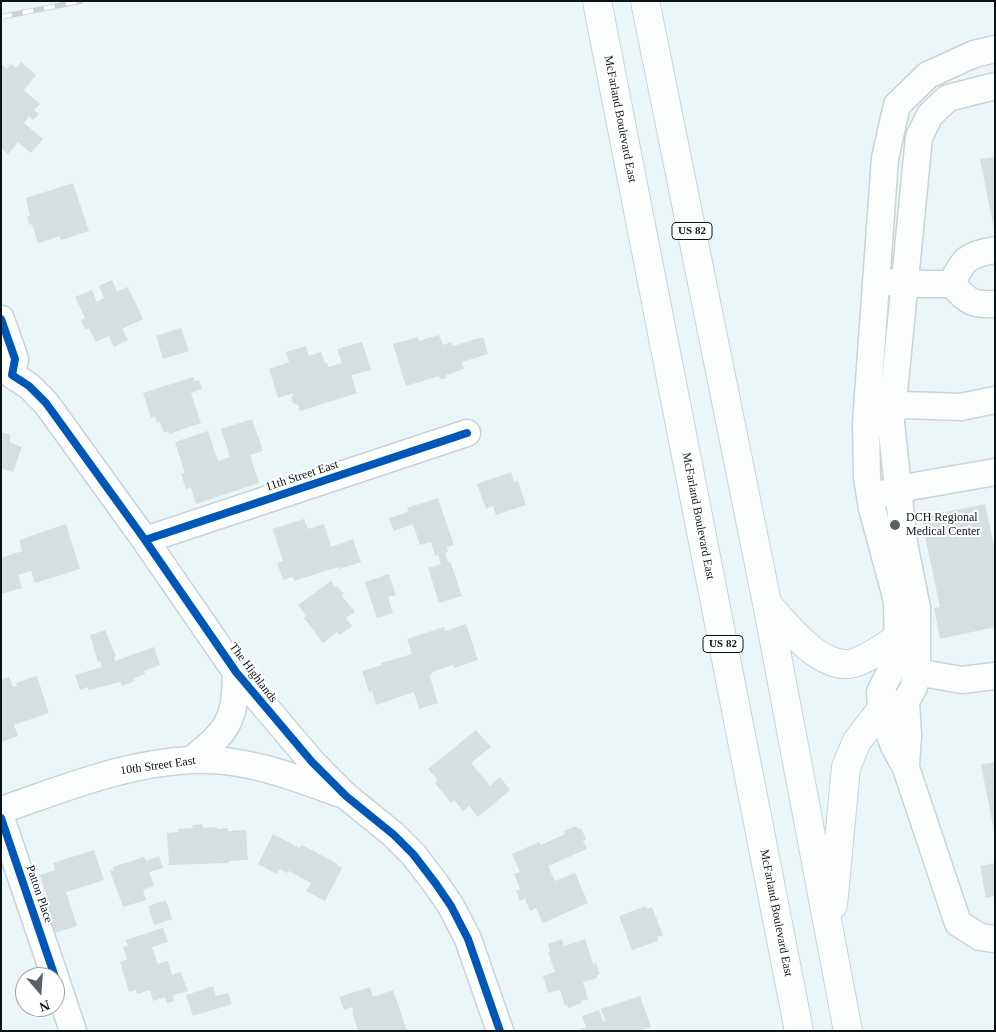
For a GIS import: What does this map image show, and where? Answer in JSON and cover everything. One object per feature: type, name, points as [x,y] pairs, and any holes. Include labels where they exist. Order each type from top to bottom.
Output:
[{"type":"highway","name":"McFarland Boulevard East","points":[[597,1],[799,1031]]},
{"type":"highway","name":"US 82","points":[[645,1],[767,604],[848,1031]]},
{"type":"highway","points":[[767,604],[800,640],[832,662],[852,663],[866,658],[898,638]]},
{"type":"highway","points":[[829,937],[846,767],[857,741],[881,710]]},
{"type":"street","points":[[906,768],[908,736],[906,702],[914,686],[916,672],[917,608],[904,543],[891,423],[880,404],[876,282],[885,158],[897,105],[928,75],[974,54],[995,49]]},
{"type":"street","points":[[995,86],[948,98],[930,115],[918,137],[904,283],[867,478],[870,498],[897,601],[898,657],[880,692],[881,710],[894,746],[906,768],[958,923],[980,937],[995,939]]},
{"type":"street","points":[[952,284],[960,265],[971,255],[995,250]]},
{"type":"street","points":[[876,282],[952,284],[966,299],[974,304],[995,304]]},
{"type":"street","name":"The Highlands","points":[[1,319],[14,360],[7,374],[29,386],[46,403],[145,540],[236,672],[312,762],[346,796],[394,835],[413,854],[451,906],[468,939],[500,1031]]},
{"type":"street","points":[[880,404],[961,407],[995,400]]},
{"type":"street","name":"11th Street East","points":[[145,540],[467,433]]},
{"type":"street","points":[[870,498],[898,489],[995,472]]},
{"type":"street","points":[[192,760],[220,736],[231,718],[235,701],[236,672]]},
{"type":"street","points":[[916,672],[962,680],[995,676]]},
{"type":"street","points":[[881,710],[906,702]]},
{"type":"street","name":"10th Street East","points":[[1,810],[118,771],[159,763],[192,760],[224,761],[253,766],[290,775],[346,796]]},
{"type":"street","name":"Patton Place","points":[[1,818],[52,967]]},
{"type":"street","name":"Patton Place","points":[[65,1007],[73,1031]]},
{"type":"building","points":[[21,62],[36,75],[24,90],[40,104],[34,110],[39,114],[33,120],[29,116],[24,123],[43,139],[31,153],[18,142],[8,154],[1,148],[1,66],[7,69],[11,64],[16,68]]},
{"type":"building","points":[[995,157],[995,229],[994,229],[980,159]]},
{"type":"building","points":[[73,183],[89,231],[61,240],[60,236],[38,243],[32,224],[29,225],[27,217],[30,216],[26,198]]},
{"type":"building","points":[[112,280],[117,291],[128,287],[143,319],[122,329],[128,340],[114,347],[109,336],[96,342],[89,328],[86,330],[81,320],[85,318],[75,297],[92,290],[97,302],[104,298],[99,286]]},
{"type":"building","points":[[181,328],[189,351],[163,359],[156,336]]},
{"type":"building","points":[[439,335],[443,345],[451,342],[453,346],[483,337],[488,354],[462,362],[464,369],[446,375],[447,378],[440,379],[439,376],[406,386],[393,344],[418,337],[419,341]]},
{"type":"building","points":[[362,342],[371,370],[351,375],[357,393],[300,411],[298,405],[293,403],[291,398],[294,393],[278,398],[269,369],[289,362],[286,352],[306,346],[309,356],[321,352],[325,363],[329,367],[342,363],[337,349]]},
{"type":"building","points":[[193,377],[195,381],[199,380],[202,389],[191,393],[201,423],[169,434],[169,431],[164,433],[160,422],[157,423],[155,416],[151,418],[143,393]]},
{"type":"building","points":[[252,419],[263,451],[250,455],[259,483],[196,504],[191,488],[186,489],[181,474],[185,473],[175,442],[208,431],[218,461],[230,457],[221,429]]},
{"type":"building","points":[[1,432],[11,435],[9,442],[22,447],[13,472],[1,468]]},
{"type":"building","points":[[511,472],[514,482],[518,481],[526,505],[496,515],[493,506],[486,509],[477,484]]},
{"type":"building","points":[[438,498],[454,545],[447,547],[448,552],[445,553],[448,562],[450,561],[462,596],[439,603],[428,568],[441,564],[438,555],[435,556],[431,542],[420,545],[413,524],[394,531],[389,518],[408,512],[407,508]]},
{"type":"building","points":[[985,504],[995,550],[995,627],[940,639],[934,608],[940,607],[921,517]]},
{"type":"building","points":[[304,519],[308,529],[324,524],[331,547],[353,539],[361,562],[294,581],[293,577],[283,580],[277,563],[283,561],[273,529]]},
{"type":"building","points":[[66,524],[80,569],[35,583],[31,571],[18,575],[22,588],[1,594],[1,558],[22,551],[19,540]]},
{"type":"building","points":[[389,574],[396,595],[388,597],[393,613],[377,618],[365,582]]},
{"type":"building","points":[[331,581],[344,594],[342,596],[355,612],[346,618],[352,626],[340,635],[337,632],[323,643],[304,618],[306,616],[298,605]]},
{"type":"building","points":[[466,624],[478,660],[454,668],[453,665],[433,672],[430,677],[438,703],[419,709],[414,692],[376,705],[372,691],[369,692],[362,671],[412,654],[407,639],[444,627],[445,631]]},
{"type":"building","points":[[105,630],[116,656],[114,657],[115,661],[154,647],[160,665],[144,671],[145,674],[134,678],[135,681],[122,686],[120,682],[89,690],[88,687],[80,690],[75,675],[102,667],[100,661],[98,662],[90,635]]},
{"type":"building","points":[[37,676],[49,713],[14,725],[18,736],[1,742],[1,680],[9,677],[13,687],[17,686],[16,683]]},
{"type":"building","points":[[476,730],[491,747],[471,763],[490,786],[500,777],[510,790],[478,817],[469,806],[463,811],[454,800],[451,803],[435,783],[438,780],[428,769]]},
{"type":"building","points":[[995,762],[995,831],[994,831],[981,765]]},
{"type":"building","points":[[202,824],[203,828],[228,828],[228,831],[246,830],[248,860],[229,861],[229,863],[169,865],[167,833],[178,832],[178,829],[193,828],[192,825]]},
{"type":"building","points":[[576,826],[578,829],[581,828],[586,839],[583,841],[587,849],[548,866],[555,881],[575,873],[588,903],[543,923],[536,908],[530,911],[525,899],[520,901],[516,891],[520,889],[514,874],[520,872],[512,854],[539,842],[541,845],[565,834],[564,831]]},
{"type":"building","points":[[273,834],[299,848],[302,845],[342,868],[325,901],[306,891],[311,883],[289,871],[287,873],[280,869],[277,874],[258,864]]},
{"type":"building","points":[[94,850],[104,880],[66,892],[77,926],[55,933],[43,894],[46,894],[40,875],[55,870],[53,863]]},
{"type":"building","points":[[159,856],[163,868],[149,872],[154,886],[143,890],[146,900],[123,907],[110,871],[114,870],[113,867],[144,857],[146,861]]},
{"type":"building","points":[[995,863],[995,896],[986,898],[980,866]]},
{"type":"building","points":[[166,900],[172,919],[154,925],[148,906]]},
{"type":"building","points":[[646,906],[647,909],[652,907],[663,935],[657,937],[658,941],[632,950],[619,916]]},
{"type":"building","points":[[163,928],[168,942],[152,947],[158,964],[168,961],[172,975],[181,972],[188,991],[173,995],[174,1001],[167,1003],[165,997],[153,1001],[150,990],[137,994],[136,990],[129,992],[120,962],[127,959],[123,947],[128,946],[126,940]]},
{"type":"building","points":[[562,939],[564,946],[585,939],[593,964],[596,963],[600,974],[597,975],[597,978],[583,982],[588,999],[568,1008],[567,1005],[565,1006],[560,990],[548,993],[543,976],[555,972],[548,952],[550,951],[548,944]]},
{"type":"building","points":[[213,986],[216,996],[228,993],[232,1004],[193,1016],[186,995]]},
{"type":"building","points":[[370,987],[373,997],[393,990],[407,1031],[358,1031],[352,1007],[344,1010],[339,997]]},
{"type":"building","points":[[640,996],[651,1027],[639,1031],[577,1031],[586,1027],[582,1016],[599,1010],[603,1022],[606,1021],[601,1009]]},
{"type":"railway","points":[[1,17],[81,1]]},
{"type":"cycle path","points":[[1,319],[15,359],[12,375],[29,386],[46,403],[145,540],[236,672],[312,762],[346,796],[394,835],[413,854],[436,884],[451,906],[468,939],[500,1031]]},
{"type":"cycle path","points":[[145,540],[467,433]]},
{"type":"cycle path","points":[[1,818],[52,967]]},
{"type":"place","name":"DCH Regional Medical Center","points":[[895,525]]}]
